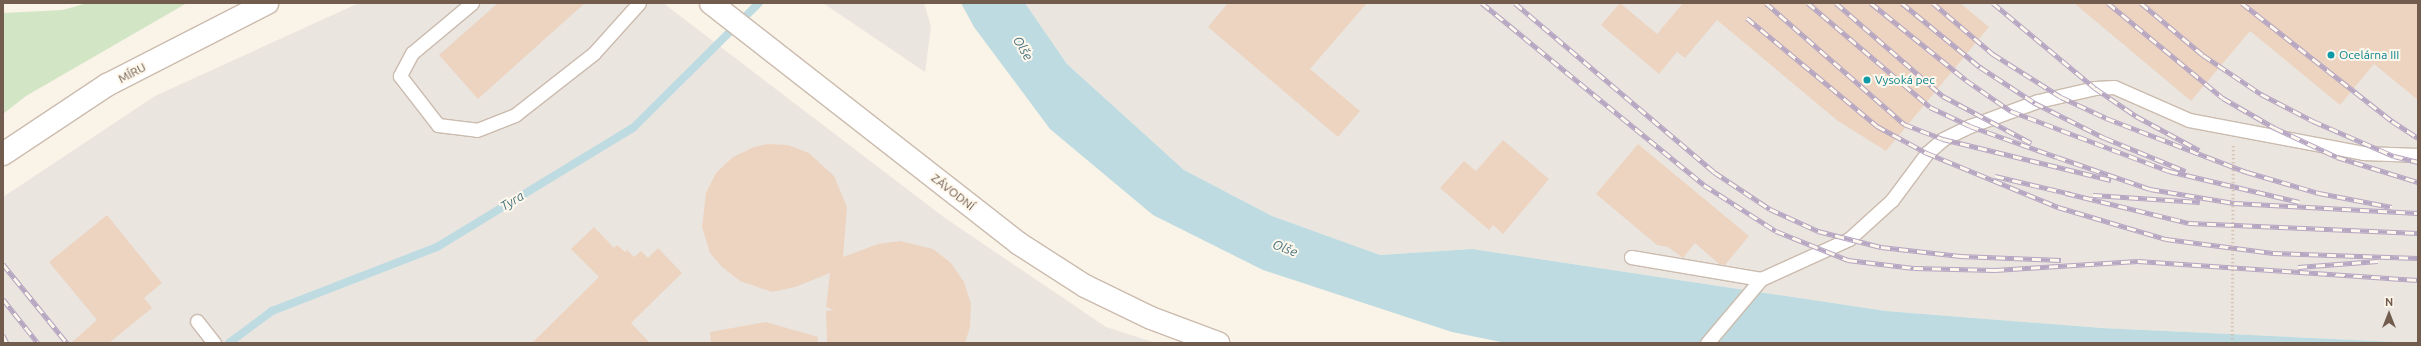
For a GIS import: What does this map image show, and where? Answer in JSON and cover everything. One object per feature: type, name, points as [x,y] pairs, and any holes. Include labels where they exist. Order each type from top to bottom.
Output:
[{"type":"street","name":"MÍRU","points":[[3,154],[107,86],[267,3]]},
{"type":"street","name":"ZÁVODNÍ","points":[[711,3],[1018,243],[1085,286],[1151,318],[1218,343]]},
{"type":"lane","points":[[472,3],[412,54],[400,76],[438,125],[477,130],[516,115],[594,53],[639,3]]},
{"type":"lane","points":[[1707,343],[1761,279],[1849,239],[1892,200],[1927,153],[1943,139],[1970,126],[2038,101],[2095,88],[2114,87],[2189,120],[2363,153],[2418,155]]},
{"type":"lane","points":[[1631,257],[1761,279]]},
{"type":"lane","points":[[196,321],[214,343]]},
{"type":"path","points":[[2232,343],[2233,144]]},
{"type":"shaded area","points":[[359,3],[663,3],[945,218],[1106,327],[1156,343],[3,343],[3,197],[155,96]]},
{"type":"shaded area","points":[[823,3],[924,3],[931,27],[925,72]]},
{"type":"shaded area","points":[[1025,3],[2418,3],[2418,343],[2102,328],[1886,311],[1472,249],[1380,255],[1272,216],[1184,170],[1067,64]]},
{"type":"green space","points":[[87,3],[187,3],[26,96],[3,114],[3,13],[63,10]]},
{"type":"water","name":"Olše","points":[[961,3],[1025,3],[1067,64],[1184,170],[1272,216],[1380,255],[1472,249],[1886,311],[2102,328],[2418,343],[1506,343],[1452,332],[1263,270],[1153,215],[1050,129],[974,27]]},
{"type":"building","points":[[498,3],[585,3],[478,99],[439,55]]},
{"type":"building","points":[[1228,3],[1367,3],[1310,69],[1360,111],[1338,137],[1208,27]]},
{"type":"building","name":"Vysoká pec","points":[[1620,3],[1657,34],[1683,3],[1960,3],[1989,27],[1886,151],[1838,121],[1717,20],[1685,58],[1677,52],[1659,74],[1601,25]]},
{"type":"building","name":"Ocelárna III","points":[[2074,3],[2418,3],[2418,100],[2374,64],[2340,105],[2250,31],[2191,101]]},
{"type":"building","points":[[1503,140],[1549,179],[1503,234],[1493,225],[1489,230],[1440,188],[1464,161],[1476,171]]},
{"type":"building","points":[[768,144],[788,145],[809,153],[834,176],[847,207],[843,257],[878,244],[900,241],[933,249],[951,263],[964,282],[971,304],[970,327],[965,343],[827,343],[826,311],[834,310],[826,307],[830,273],[795,287],[772,292],[740,281],[722,267],[710,253],[702,227],[706,193],[716,173],[733,157],[754,147]]},
{"type":"building","points":[[1638,144],[1749,236],[1725,265],[1719,264],[1695,243],[1683,258],[1668,247],[1657,245],[1596,194]]},
{"type":"building","points":[[107,215],[162,283],[144,298],[152,308],[109,343],[71,343],[97,320],[49,262]]},
{"type":"building","points":[[594,227],[614,248],[617,245],[625,252],[627,250],[634,257],[641,251],[648,258],[658,248],[682,273],[631,323],[650,343],[532,343],[599,277],[571,249]]},
{"type":"building","points":[[766,322],[818,337],[817,343],[711,343],[710,332]]},
{"type":"waterway","name":"Tyra","points":[[229,343],[272,311],[437,247],[633,128],[759,3]]},
{"type":"railway","points":[[1482,3],[1704,185],[1776,231],[1848,260],[1914,268],[1995,270],[2138,261],[2418,280]]},
{"type":"railway","points":[[1515,3],[1714,172],[1770,209],[1818,231],[1881,247],[1960,256],[2061,260]]},
{"type":"railway","points":[[1766,3],[1904,124],[1943,139],[2111,180]]},
{"type":"railway","points":[[1808,3],[1930,107],[1970,126],[2057,157],[2150,189],[2234,203],[2418,213]]},
{"type":"railway","points":[[1836,3],[1943,96],[2031,143]]},
{"type":"railway","points":[[1871,3],[1966,80],[2011,111],[2169,171],[2299,202]]},
{"type":"railway","points":[[1902,3],[1980,67],[2035,103],[2105,138],[2185,171]]},
{"type":"railway","points":[[1933,3],[1993,54],[2061,97],[2106,118],[2247,172],[2319,193],[2392,207]]},
{"type":"railway","points":[[1993,3],[2095,88],[2136,116],[2199,150]]},
{"type":"railway","points":[[2108,3],[2223,98],[2275,128],[2337,157],[2418,182]]},
{"type":"railway","points":[[2141,3],[2203,55],[2261,94],[2313,121],[2394,156],[2418,162]]},
{"type":"railway","points":[[2242,3],[2392,121],[2418,138]]},
{"type":"railway","points":[[1747,18],[1877,126],[1927,153],[2058,207],[2166,239],[2273,253],[2418,258]]},
{"type":"railway","points":[[1995,176],[2071,194]]},
{"type":"railway","points":[[2066,193],[2189,223],[2418,233]]},
{"type":"railway","points":[[2093,195],[2200,202]]},
{"type":"railway","points":[[2298,267],[2378,261]]},
{"type":"railway","points":[[3,264],[67,343]]},
{"type":"railway","points":[[3,299],[38,343]]},
{"type":"railway","points":[[3,335],[7,343]]},
{"type":"place","name":"Ocelárna III","points":[[2331,55]]},
{"type":"place","name":"Vysoká pec","points":[[1867,80]]}]
